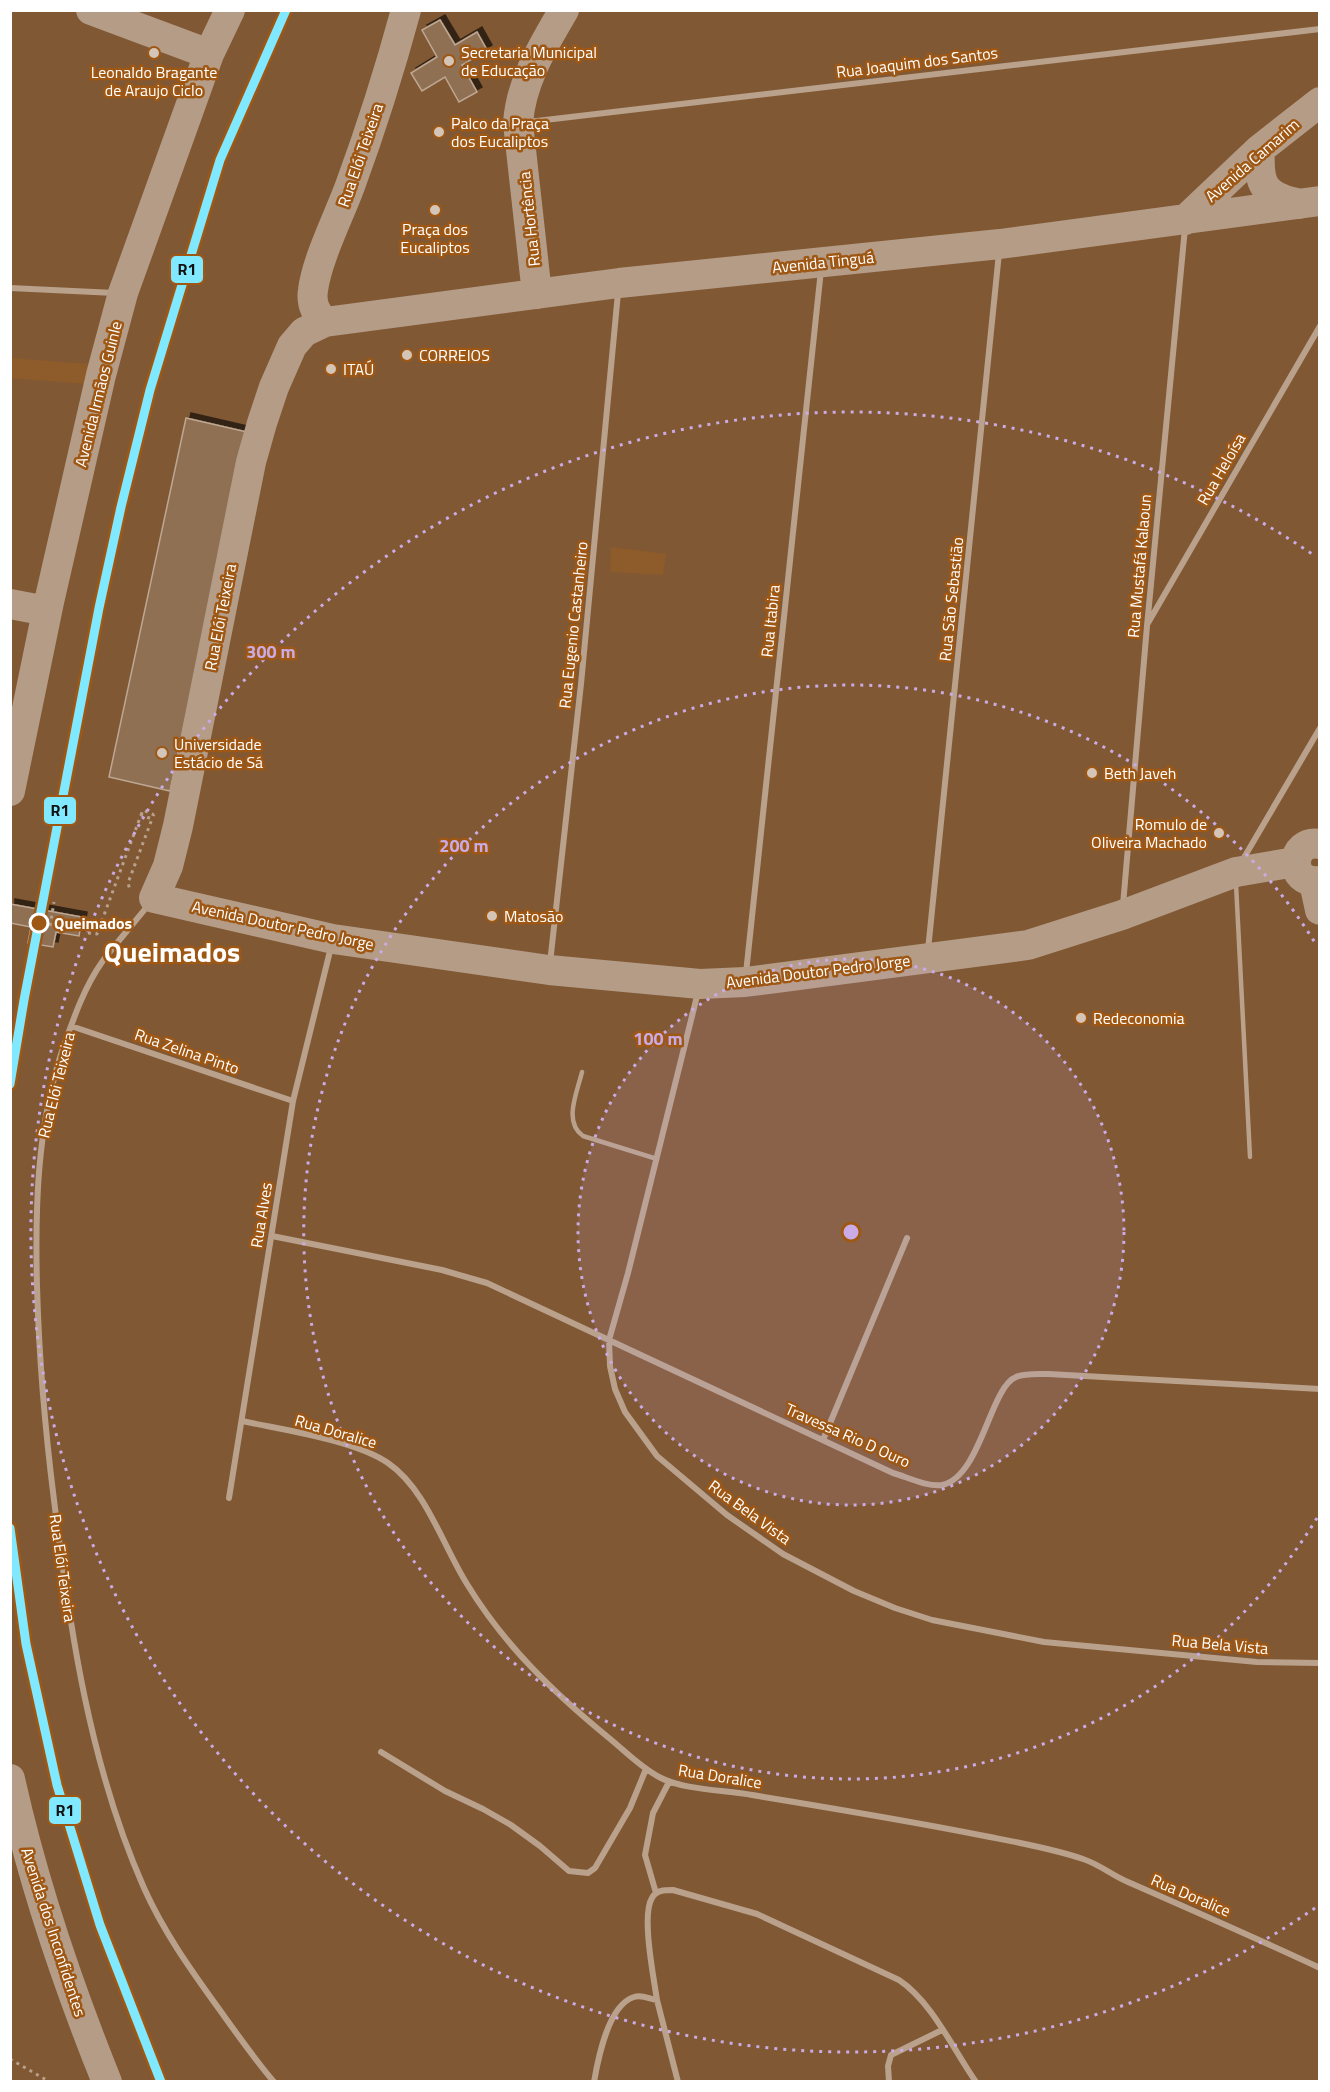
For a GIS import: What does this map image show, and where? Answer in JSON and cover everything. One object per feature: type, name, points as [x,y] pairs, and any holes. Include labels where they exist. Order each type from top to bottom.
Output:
[{"type":"street","points":[[91,10],[209,54]]},
{"type":"street","name":"Avenida Irmãos Guinle","points":[[11,782],[101,375],[123,293],[209,54],[230,10]]},
{"type":"street","name":"Rua Elói Teixeira","points":[[274,2082],[195,1976],[161,1924],[136,1868],[113,1805],[83,1687],[65,1585],[46,1442],[38,1333],[36,1257],[38,1172],[43,1129],[60,1058],[71,1026],[92,979],[154,898],[168,866],[251,462],[277,379],[292,346],[304,332],[326,322],[317,313],[312,303],[315,279],[351,184],[406,10]]},
{"type":"street","name":"Rua Hortência","points":[[537,294],[518,123],[519,108],[526,83],[541,49],[564,10]]},
{"type":"street","name":"Rua Joaquim dos Santos","points":[[518,123],[1320,29]]},
{"type":"street","name":"Avenida Camarim","points":[[1185,220],[1260,149],[1320,102]]},
{"type":"street","points":[[1260,149],[1260,177],[1268,191],[1283,200],[1313,203]]},
{"type":"street","name":"Avenida Tinguá","points":[[326,322],[619,283],[1000,244],[1313,203]]},
{"type":"street","name":"Rua Mustafá Kalaoun","points":[[1122,915],[1185,220]]},
{"type":"street","name":"Rua São Sebastião","points":[[928,957],[1000,244]]},
{"type":"street","name":"Rua Itabira","points":[[745,982],[822,262]]},
{"type":"street","name":"Rua Eugenio Castanheiro","points":[[549,970],[581,684],[619,283]]},
{"type":"street","points":[[10,288],[123,293]]},
{"type":"street","name":"Rua Heloísa","points":[[1147,626],[1320,326]]},
{"type":"street","points":[[10,604],[47,611]]},
{"type":"street","points":[[1236,872],[1320,728]]},
{"type":"street","name":"Avenida Doutor Pedro Jorge","points":[[1312,884],[1297,854],[1308,844],[1320,844]]},
{"type":"street","name":"Avenida Doutor Pedro Jorge","points":[[154,898],[333,939],[549,970],[700,984],[745,982],[1028,945],[1122,915],[1236,872],[1312,884]]},
{"type":"street","name":"Rua Alves","points":[[229,1498],[294,1101],[333,939]]},
{"type":"street","name":"Rua Bela Vista","points":[[700,984],[609,1340],[610,1366],[615,1389],[625,1412],[657,1456],[736,1522],[783,1554],[854,1591],[932,1620],[1044,1642],[1257,1662],[1320,1663]]},
{"type":"street","name":"Rua Zelina Pinto","points":[[71,1026],[294,1101]]},
{"type":"street","name":"Travessa Rio D Ouro","points":[[272,1236],[476,1279],[510,1292],[893,1473],[930,1484],[942,1485],[959,1474],[969,1461],[1003,1390],[1016,1376],[1048,1374],[1320,1389]]},
{"type":"street","points":[[823,1440],[907,1238]]},
{"type":"street","name":"Rua Doralice","points":[[242,1421],[335,1442],[370,1453],[403,1475],[415,1489],[459,1572],[503,1636],[535,1673],[646,1769],[669,1782],[990,1837],[1085,1859],[1118,1878],[1227,1924],[1320,1968]]},
{"type":"street","points":[[381,1752],[446,1791],[512,1826],[569,1871],[578,1873],[588,1873],[595,1868],[630,1808],[646,1769]]},
{"type":"street","name":"Avenida dos Inconfidentes","points":[[10,1779],[16,1828],[67,1979],[107,2082]]},
{"type":"street","points":[[656,1893],[645,1855],[653,1813],[669,1782]]},
{"type":"street","points":[[678,2082],[657,2000],[647,1916],[651,1899],[656,1893],[664,1890],[672,1890],[757,1914],[899,1980],[911,1989],[942,2030],[975,2081]]},
{"type":"street","points":[[594,2082],[605,2038],[620,2007],[627,2000],[635,1997],[642,1996],[657,2000]]},
{"type":"street","points":[[889,2082],[888,2066],[891,2055],[942,2030]]},
{"type":"lane","points":[[1236,872],[1250,1157]]},
{"type":"lane","points":[[582,1072],[572,1117],[574,1128],[578,1133],[657,1159]]},
{"type":"path","points":[[88,933],[97,934],[99,930],[143,810],[154,815],[155,812]]},
{"type":"path","points":[[129,883],[152,819],[141,815]]},
{"type":"path","points":[[50,926],[54,902]]},
{"type":"path","points":[[88,928],[99,930]]},
{"type":"path","points":[[10,2059],[50,2082]]},
{"type":"shaded area","points":[[611,547],[666,554],[663,575],[610,572]]},
{"type":"building","name":"Secretaria Municipal de Educação","points":[[440,20],[455,45],[477,32],[487,50],[462,65],[477,92],[459,102],[445,77],[422,91],[411,73],[437,57],[422,30]]},
{"type":"building","points":[[186,418],[247,432],[170,791],[109,777]]},
{"type":"building","name":"Queimados","points":[[10,904],[82,917],[79,936],[56,932],[53,947],[28,943],[31,927],[10,923]]},
{"type":"waterway","points":[[10,368],[101,375]]},
{"type":"transit line","name":"R1","points":[[10,1084],[99,608],[150,390],[220,160],[286,10]]},
{"type":"transit line","name":"R1","points":[[10,1528],[26,1644],[57,1785],[100,1925],[161,2082]]},
{"type":"place","name":"Leonaldo Bragante de Araujo Ciclo","points":[[154,53]]},
{"type":"place","name":"Secretaria Municipal de Educação","points":[[449,61]]},
{"type":"place","name":"Palco da Praça dos Eucaliptos","points":[[439,132]]},
{"type":"place","name":"Praça dos Eucaliptos","points":[[435,210]]},
{"type":"place","name":"CORREIOS","points":[[407,355]]},
{"type":"place","name":"ITAÚ","points":[[331,369]]},
{"type":"place","name":"Universidade Estácio de Sá","points":[[162,753]]},
{"type":"place","name":"Beth Javeh","points":[[1092,773]]},
{"type":"place","name":"Romulo de Oliveira Machado","points":[[1219,833]]},
{"type":"place","name":"Matosão","points":[[492,916]]},
{"type":"place","name":"Queimados","points":[[39,923]]},
{"type":"place","name":"Redeconomia","points":[[1081,1018]]},
{"type":"district","name":"Queimados","points":[[172,951]]}]
